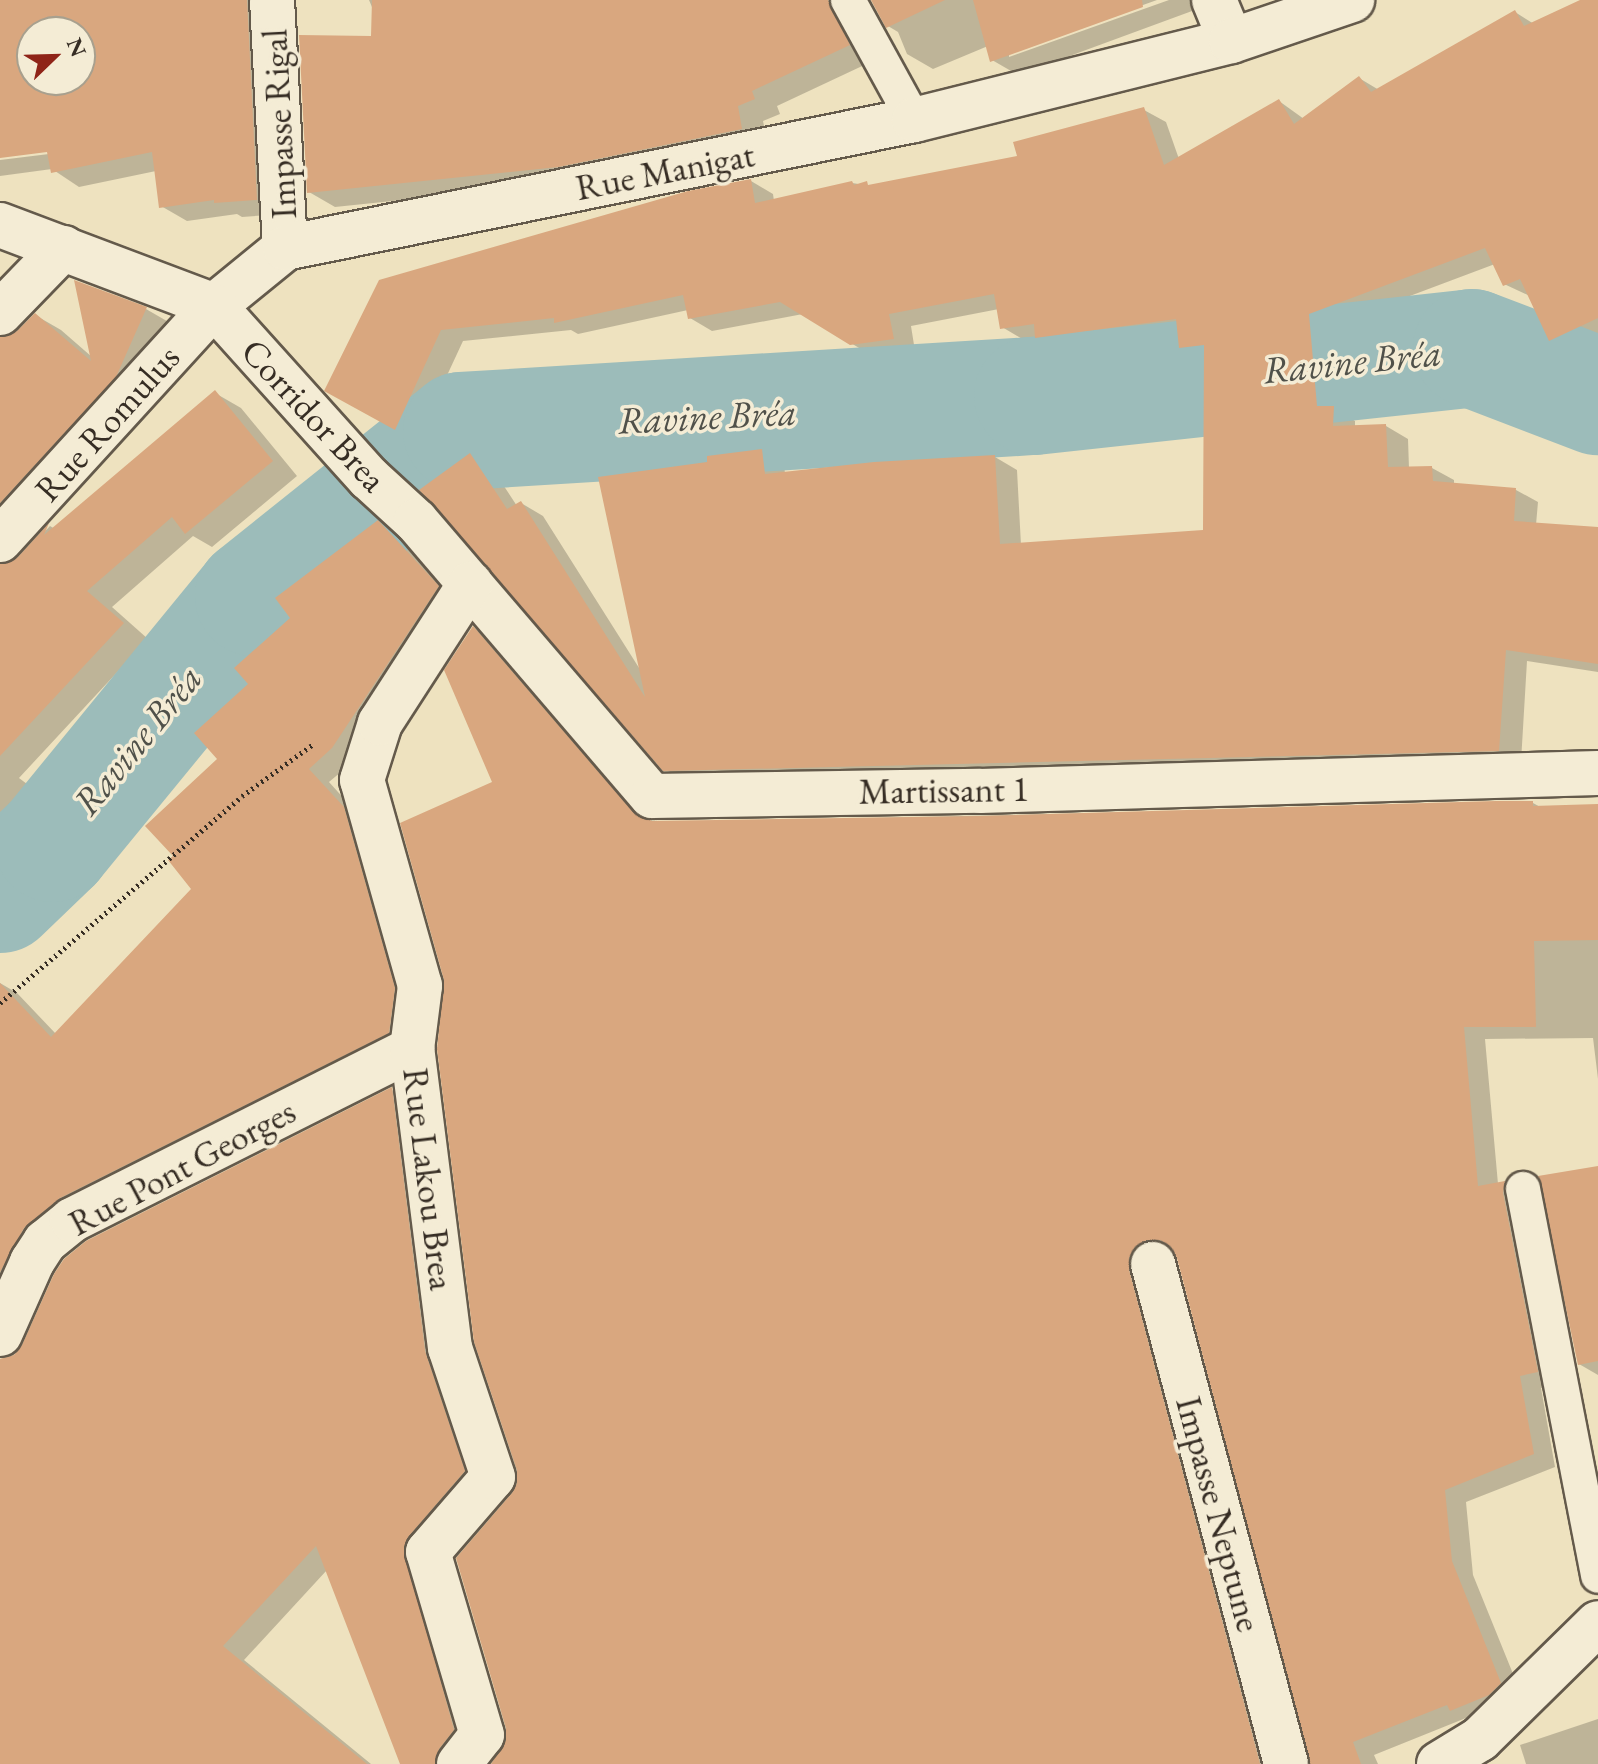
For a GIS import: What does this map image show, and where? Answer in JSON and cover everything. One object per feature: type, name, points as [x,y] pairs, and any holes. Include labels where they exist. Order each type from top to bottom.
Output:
[{"type":"street","name":"Impasse Rigal","points":[[272,0],[285,248]]},
{"type":"street","points":[[1214,0],[1231,41]]},
{"type":"street","name":"Rue Manigat","points":[[214,306],[285,248],[914,120],[1231,41],[1352,0]]},
{"type":"street","points":[[0,225],[214,306]]},
{"type":"street","points":[[0,313],[63,248]]},
{"type":"street","name":"Corridor Brea","points":[[214,306],[369,478],[416,521]]},
{"type":"street","name":"Rue Romulus","points":[[0,540],[214,306]]},
{"type":"street","name":"Martissant 1","points":[[416,521],[652,796],[980,791],[1598,773]]},
{"type":"street","name":"Rue Lakou Brea","points":[[459,1764],[482,1735],[428,1552],[493,1477],[450,1348],[412,1049],[420,986],[362,780],[380,723],[470,584]]},
{"type":"street","name":"Rue Pont Georges","points":[[0,1334],[32,1262],[45,1242],[72,1220],[412,1049]]},
{"type":"street","name":"Impasse Neptune","points":[[1153,1264],[1286,1764]]},
{"type":"street","points":[[1439,1764],[1483,1751],[1598,1623]]},
{"type":"lane","points":[[848,0],[914,120]]},
{"type":"lane","points":[[1523,1189],[1598,1576]]},
{"type":"path","points":[[0,1003],[242,796],[315,743]]},
{"type":"building","points":[[0,0],[247,0],[257,200],[214,203],[214,200],[159,208],[152,152],[51,173],[47,152],[0,158]]},
{"type":"building","points":[[372,0],[828,0],[850,45],[752,91],[755,99],[738,106],[742,129],[558,167],[307,193],[299,35],[371,36]]},
{"type":"building","points":[[871,0],[945,0],[886,28]]},
{"type":"building","points":[[973,0],[1142,0],[1143,7],[990,62]]},
{"type":"building","points":[[1580,0],[1598,0],[1598,318],[1549,341],[1520,279],[1503,286],[1485,248],[1309,314],[1317,406],[1334,406],[1333,426],[1386,424],[1388,467],[1432,466],[1433,481],[1516,488],[1514,521],[1598,527],[1598,664],[1506,650],[1499,751],[663,771],[419,490],[470,453],[507,509],[521,501],[645,697],[598,477],[707,462],[707,456],[762,449],[765,474],[874,462],[995,455],[1000,544],[1203,530],[1204,345],[1179,348],[1176,319],[1035,338],[1034,324],[1000,329],[994,294],[889,314],[894,339],[850,345],[780,302],[688,319],[683,295],[554,323],[554,318],[441,330],[395,430],[324,391],[379,280],[688,191],[751,179],[755,203],[852,181],[854,185],[867,181],[868,185],[1017,156],[1013,142],[1144,107],[1164,165],[1279,99],[1294,124],[1359,76],[1371,92],[1515,10],[1524,26]]},
{"type":"building","points":[[74,280],[147,307],[116,377],[0,503],[0,337],[17,331],[35,313],[91,361]]},
{"type":"building","points":[[215,390],[273,461],[185,534],[172,517],[87,591],[124,623],[0,756],[0,564],[18,557],[49,523],[44,535]]},
{"type":"building","points":[[378,520],[439,586],[332,748],[309,769],[344,807],[395,988],[389,1033],[60,1198],[24,1228],[0,1272],[0,983],[51,1037],[191,889],[168,860],[173,856],[145,826],[217,759],[194,733],[248,684],[234,668],[290,618],[275,598]]},
{"type":"building","points":[[473,626],[633,812],[652,821],[980,816],[1496,801],[1533,801],[1533,806],[1598,804],[1598,940],[1534,941],[1536,1027],[1464,1027],[1478,1186],[1505,1181],[1503,1193],[1538,1372],[1520,1376],[1534,1454],[1445,1490],[1452,1561],[1501,1683],[1489,1695],[1450,1711],[1447,1705],[1353,1742],[1361,1764],[1310,1764],[1177,1258],[1170,1246],[1160,1240],[1147,1240],[1135,1247],[1129,1258],[1129,1270],[1260,1764],[491,1764],[506,1740],[506,1728],[456,1558],[512,1493],[517,1483],[517,1470],[474,1342],[437,1049],[444,980],[400,823],[492,782],[444,670]]},
{"type":"building","points":[[392,1087],[425,1351],[465,1471],[409,1536],[404,1547],[454,1730],[439,1749],[435,1764],[400,1764],[316,1546],[223,1646],[367,1764],[0,1764],[0,1359],[14,1355],[22,1345],[54,1274],[64,1259],[86,1241]]},
{"type":"building","points":[[1598,1166],[1598,1361],[1578,1365],[1538,1176]]},
{"type":"waterway","name":"Ravine Bréa","points":[[0,894],[53,843],[254,597],[462,431],[1033,396],[1472,348],[1598,396]]}]
